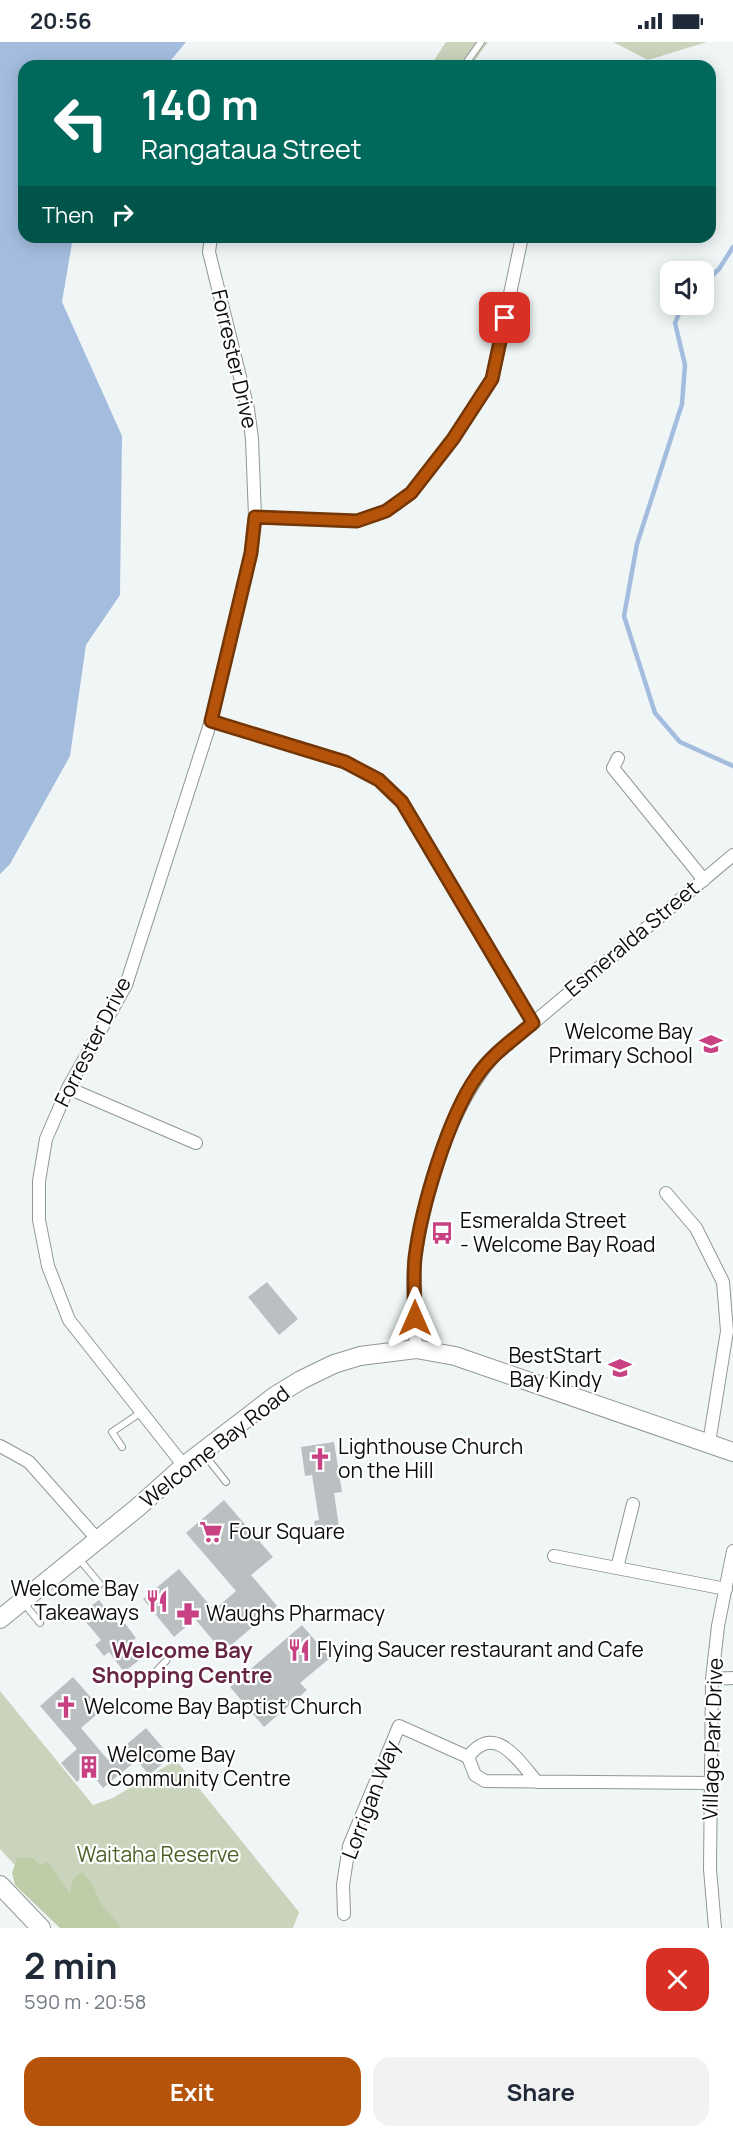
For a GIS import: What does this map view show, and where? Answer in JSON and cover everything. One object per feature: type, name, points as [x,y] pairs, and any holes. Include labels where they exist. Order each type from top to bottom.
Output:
[{"type":"main road","name":"Welcome Bay Road","points":[[0,1619],[98,1540],[183,1466],[275,1396],[334,1364],[360,1356],[416,1348],[455,1356],[733,1452]]},
{"type":"main road","points":[[0,1885],[41,1928]]},
{"type":"street","name":"Forrester Drive","points":[[183,1466],[69,1320],[48,1266],[39,1220],[39,1181],[46,1139],[68,1088],[126,985],[211,721],[251,553],[255,517],[252,439],[248,409],[209,252],[210,243]]},
{"type":"street","points":[[255,517],[357,521],[386,511],[411,493],[453,439],[492,379],[521,243]]},
{"type":"street","points":[[211,721],[345,762],[379,780],[402,802],[533,1023]]},
{"type":"street","points":[[618,758],[613,768],[704,880]]},
{"type":"street","name":"Esmeralda Street","points":[[416,1348],[415,1258],[429,1196],[445,1144],[464,1098],[477,1075],[495,1055],[733,855]]},
{"type":"street","points":[[68,1088],[196,1143]]},
{"type":"street","points":[[666,1193],[696,1228],[723,1282],[727,1331],[709,1443]]},
{"type":"street","points":[[0,1446],[29,1462],[98,1540]]},
{"type":"street","points":[[617,1568],[633,1504]]},
{"type":"street","name":"Village Park Drive","points":[[715,1928],[710,1869],[712,1679],[718,1626],[733,1551]]},
{"type":"street","points":[[554,1556],[726,1589]]},
{"type":"street","points":[[712,1679],[733,1678]]},
{"type":"street","name":"Lorrigan Way","points":[[344,1914],[343,1885],[349,1846],[399,1726],[468,1757]]},
{"type":"street","points":[[537,1782],[506,1748],[495,1742],[485,1742],[468,1757],[475,1775],[485,1781],[537,1782],[711,1783]]},
{"type":"lane","points":[[468,60],[481,42]]},
{"type":"lane","points":[[122,1447],[112,1432],[140,1413]]},
{"type":"lane","points":[[202,1452],[226,1482]]},
{"type":"lane","points":[[77,1557],[100,1584]]},
{"type":"lane","points":[[22,1601],[40,1623]]},
{"type":"lane","points":[[158,1669],[166,1661]]},
{"type":"green space","points":[[446,42],[488,42],[475,60],[434,60]]},
{"type":"green space","points":[[613,42],[707,42],[648,60]]},
{"type":"green space","name":"Waitaha Reserve","points":[[0,1691],[93,1805],[113,1798],[176,1760],[299,1912],[293,1928],[73,1928],[0,1849]]},
{"type":"green space","points":[[17,1858],[33,1858],[39,1865],[48,1862],[70,1894],[73,1879],[82,1872],[93,1885],[100,1903],[122,1928],[60,1928],[15,1885],[12,1873]]},
{"type":"water","points":[[0,42],[186,42],[171,60],[18,60],[18,243],[72,243],[62,302],[122,436],[120,595],[86,645],[70,756],[10,864],[0,874]]},
{"type":"building","points":[[267,1282],[298,1319],[279,1335],[248,1297]]},
{"type":"building","points":[[334,1442],[342,1492],[334,1493],[340,1534],[317,1538],[314,1521],[319,1520],[312,1475],[305,1476],[301,1447]]},
{"type":"building","points":[[224,1500],[273,1557],[251,1575],[277,1606],[223,1652],[195,1619],[174,1637],[143,1599],[179,1569],[214,1610],[236,1591],[186,1533]]},
{"type":"building","points":[[99,1600],[119,1625],[124,1622],[136,1638],[131,1642],[143,1657],[124,1672],[109,1652],[104,1656],[95,1645],[101,1640],[80,1615]]},
{"type":"building","points":[[302,1625],[330,1658],[300,1683],[307,1690],[264,1727],[230,1687]]},
{"type":"building","points":[[73,1677],[102,1710],[81,1728],[108,1760],[146,1728],[171,1757],[149,1775],[137,1760],[103,1788],[89,1771],[77,1782],[61,1763],[77,1749],[40,1706]]},
{"type":"waterway","points":[[714,274],[733,247]]},
{"type":"waterway","points":[[678,315],[675,323],[685,365],[682,404],[637,544],[624,616],[655,713],[680,742],[733,766]]},
{"type":"place","name":"Welcome Bay Primary School","points":[[711,1044]]},
{"type":"place","name":"Esmeralda Street - Welcome Bay Road","points":[[442,1233]]},
{"type":"place","name":"BestStart Bay Kindy","points":[[620,1368]]},
{"type":"place","name":"Lighthouse Church on the Hill","points":[[320,1459]]},
{"type":"place","name":"Four Square","points":[[211,1532]]},
{"type":"place","name":"Welcome Bay Takeaways","points":[[157,1601]]},
{"type":"place","name":"Waughs Pharmacy","points":[[188,1614]]},
{"type":"place","name":"Flying Saucer restaurant and Cafe","points":[[299,1650]]},
{"type":"place","name":"Welcome Bay Baptist Church","points":[[66,1707]]},
{"type":"place","name":"Welcome Bay Community Centre","points":[[89,1767]]},
{"type":"district","name":"Welcome Bay Shopping Centre","points":[[182,1662]]},
{"type":"route","points":[[415,1318],[415,1258],[429,1196],[445,1144],[464,1098],[477,1075],[495,1055],[533,1023],[402,802],[379,780],[345,762],[211,721],[251,553],[255,517],[357,521],[386,511],[411,493],[453,439],[492,379],[505,318]]}]
